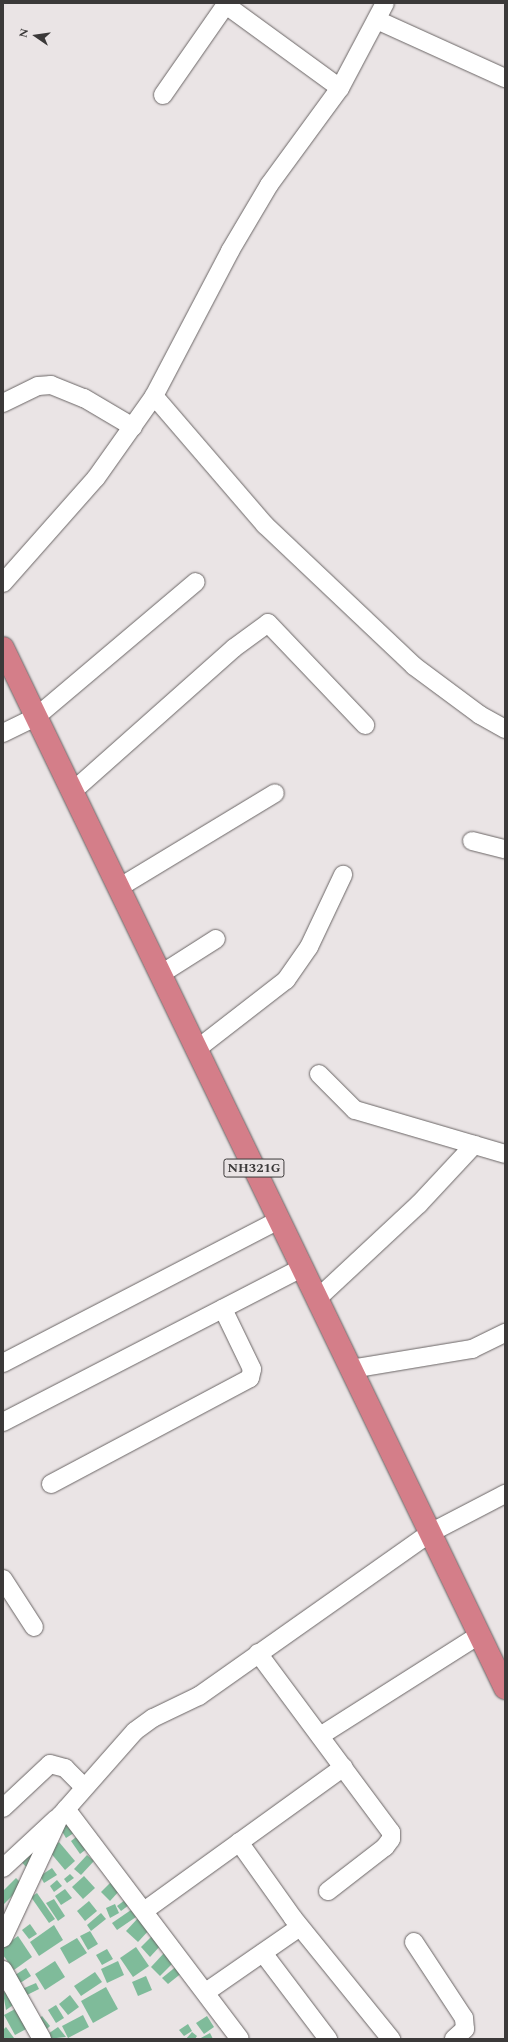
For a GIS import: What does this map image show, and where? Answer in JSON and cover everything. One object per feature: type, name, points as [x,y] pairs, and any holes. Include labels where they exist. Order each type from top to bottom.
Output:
[{"type":"highway","name":"NH321G","points":[[3,648],[162,974],[505,1688]]},
{"type":"street","points":[[3,583],[96,478],[154,396],[230,251],[269,185],[340,88],[385,3]]},
{"type":"street","points":[[163,95],[226,4],[340,88]]},
{"type":"street","points":[[377,20],[505,78]]},
{"type":"street","points":[[3,403],[38,386],[51,385],[65,388],[133,427]]},
{"type":"street","points":[[154,396],[270,531],[414,666],[480,715],[505,729]]},
{"type":"street","points":[[3,733],[36,717],[196,582]]},
{"type":"street","points":[[73,790],[234,648],[268,623],[365,725]]},
{"type":"street","points":[[120,887],[275,793]]},
{"type":"street","points":[[472,841],[505,849]]},
{"type":"street","points":[[197,1049],[286,980],[308,947],[343,875]]},
{"type":"street","points":[[162,974],[216,939]]},
{"type":"street","points":[[320,1074],[355,1110],[505,1154]]},
{"type":"street","points":[[317,1299],[419,1204],[474,1145]]},
{"type":"street","points":[[3,1363],[279,1220]]},
{"type":"street","points":[[3,1422],[302,1268]]},
{"type":"street","points":[[51,1484],[250,1378],[252,1369],[224,1309]]},
{"type":"street","points":[[351,1369],[472,1349],[505,1333]]},
{"type":"street","points":[[3,1868],[39,1831],[63,1812],[135,1731],[153,1718],[199,1696],[430,1533],[505,1494]]},
{"type":"street","points":[[3,1579],[34,1627]]},
{"type":"street","points":[[320,1736],[480,1635]]},
{"type":"street","points":[[258,1653],[381,1816],[391,1832],[391,1839],[385,1847],[328,1891]]},
{"type":"street","points":[[3,1808],[50,1764],[65,1768],[84,1787]]},
{"type":"street","points":[[144,1911],[344,1767]]},
{"type":"street","points":[[63,1812],[144,1911],[240,2039]]},
{"type":"street","points":[[3,1938],[63,1812]]},
{"type":"street","points":[[239,1842],[300,1927],[390,2039]]},
{"type":"street","points":[[206,1992],[300,1927]]},
{"type":"street","points":[[414,1942],[464,2018],[465,2029],[454,2039]]},
{"type":"street","points":[[263,1953],[328,2039]]},
{"type":"street","points":[[3,1970],[42,2039]]},
{"type":"building","points":[[71,1821],[77,1831],[66,1838],[60,1828]]},
{"type":"building","points":[[80,1834],[89,1847],[80,1854],[71,1841]]},
{"type":"building","points":[[59,1842],[75,1861],[65,1870],[49,1851]]},
{"type":"building","points":[[28,1848],[37,1858],[27,1868],[18,1858]]},
{"type":"building","points":[[87,1855],[94,1861],[81,1875],[74,1869]]},
{"type":"building","points":[[52,1868],[57,1875],[44,1883],[40,1876]]},
{"type":"building","points":[[70,1874],[74,1878],[67,1883],[64,1879]]},
{"type":"building","points":[[84,1876],[95,1888],[83,1899],[72,1887]]},
{"type":"building","points":[[16,1878],[23,1885],[3,1905],[3,1891]]},
{"type":"building","points":[[57,1880],[62,1886],[54,1892],[50,1886]]},
{"type":"building","points":[[112,1881],[121,1889],[110,1901],[101,1892]]},
{"type":"building","points":[[65,1889],[72,1898],[61,1905],[55,1896]]},
{"type":"building","points":[[37,1893],[55,1919],[49,1923],[31,1897]]},
{"type":"building","points":[[54,1899],[65,1916],[58,1921],[46,1903]]},
{"type":"building","points":[[125,1900],[129,1905],[121,1911],[117,1906]]},
{"type":"building","points":[[89,1901],[97,1911],[85,1921],[77,1911]]},
{"type":"building","points":[[115,1904],[119,1913],[110,1918],[106,1908]]},
{"type":"building","points":[[131,1910],[136,1917],[117,1930],[112,1923]]},
{"type":"building","points":[[101,1913],[106,1919],[91,1931],[87,1925]]},
{"type":"building","points":[[139,1917],[151,1928],[138,1942],[126,1931]]},
{"type":"building","points":[[30,1924],[37,1934],[29,1939],[22,1930]]},
{"type":"building","points":[[54,1925],[63,1940],[39,1956],[30,1942]]},
{"type":"building","points":[[90,1931],[98,1944],[88,1950],[80,1936]]},
{"type":"building","points":[[153,1935],[162,1944],[150,1957],[141,1947]]},
{"type":"building","points":[[18,1936],[32,1957],[14,1970],[3,1955],[3,1947]]},
{"type":"building","points":[[77,1938],[87,1953],[69,1964],[60,1948]]},
{"type":"building","points":[[136,1947],[149,1966],[133,1977],[120,1958]]},
{"type":"building","points":[[107,1949],[113,1959],[102,1965],[96,1955]]},
{"type":"building","points":[[165,1952],[174,1962],[160,1976],[151,1967]]},
{"type":"building","points":[[55,1961],[65,1977],[45,1990],[35,1974]]},
{"type":"building","points":[[118,1961],[124,1975],[107,1983],[101,1969]]},
{"type":"building","points":[[178,1965],[183,1972],[168,1984],[162,1978]]},
{"type":"building","points":[[26,1968],[31,1976],[17,1985],[12,1977]]},
{"type":"building","points":[[95,1972],[102,1982],[81,1996],[74,1986]]},
{"type":"building","points":[[146,1976],[152,1990],[138,1996],[132,1982]]},
{"type":"building","points":[[36,1983],[39,1989],[25,1996],[22,1989]]},
{"type":"building","points":[[106,1987],[118,2009],[93,2023],[81,2001]]},
{"type":"building","points":[[8,1990],[16,2003],[6,2010],[3,1993]]},
{"type":"building","points":[[70,1995],[79,2007],[68,2015],[59,2004]]},
{"type":"building","points":[[56,2005],[64,2018],[56,2023],[48,2010]]},
{"type":"building","points":[[17,2008],[28,2028],[15,2035],[4,2015]]},
{"type":"building","points":[[83,2015],[89,2027],[68,2038],[62,2026]]},
{"type":"building","points":[[42,2016],[50,2026],[44,2032],[36,2022]]},
{"type":"building","points":[[207,2016],[214,2027],[204,2034],[196,2023]]},
{"type":"building","points":[[188,2024],[192,2031],[184,2036],[179,2030]]},
{"type":"building","points":[[6,2027],[14,2038],[13,2039],[3,2039],[3,2030]]},
{"type":"building","points":[[58,2027],[66,2037],[47,2039],[45,2036]]},
{"type":"building","points":[[192,2032],[197,2036],[195,2039],[186,2039]]},
{"type":"building","points":[[210,2033],[213,2039],[199,2039]]}]
